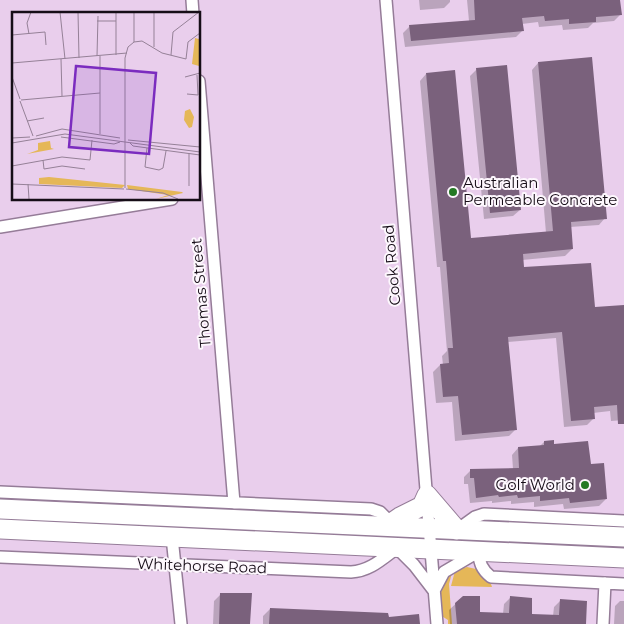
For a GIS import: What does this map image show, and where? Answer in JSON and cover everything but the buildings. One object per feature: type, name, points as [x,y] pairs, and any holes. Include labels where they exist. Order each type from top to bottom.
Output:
[{"type":"highway","points":[[387,526],[422,506],[427,496],[457,530]]},
{"type":"highway","points":[[0,509],[624,537]]},
{"type":"highway","name":"Whitehorse Road","points":[[0,529],[624,558]]},
{"type":"street","name":"Cook Road","points":[[386,0],[437,624]]},
{"type":"street","name":"Thomas Street","points":[[200,109],[203,194],[234,503]]},
{"type":"street","points":[[0,227],[166,200]]},
{"type":"street","points":[[0,492],[371,509],[380,512],[386,517],[387,526]]},
{"type":"street","points":[[457,530],[475,517],[484,514],[624,521]]},
{"type":"street","points":[[172,537],[181,624]]},
{"type":"street","points":[[397,548],[414,565],[434,591],[444,572],[478,552],[480,564],[484,572],[491,577],[624,584]]},
{"type":"street","name":"Whitehorse Road","points":[[0,557],[361,571],[369,569],[397,548]]},
{"type":"street","points":[[603,624],[605,583]]},
{"type":"shaded area","points":[[467,567],[476,569],[492,587],[451,586],[455,571]]},
{"type":"shaded area","points":[[452,573],[449,584],[452,624],[448,624],[448,620],[440,615],[440,598],[442,587]]},
{"type":"place","name":"Australian Permeable Concrete","points":[[453,192]]},
{"type":"place","name":"Golf World","points":[[585,485]]}]
